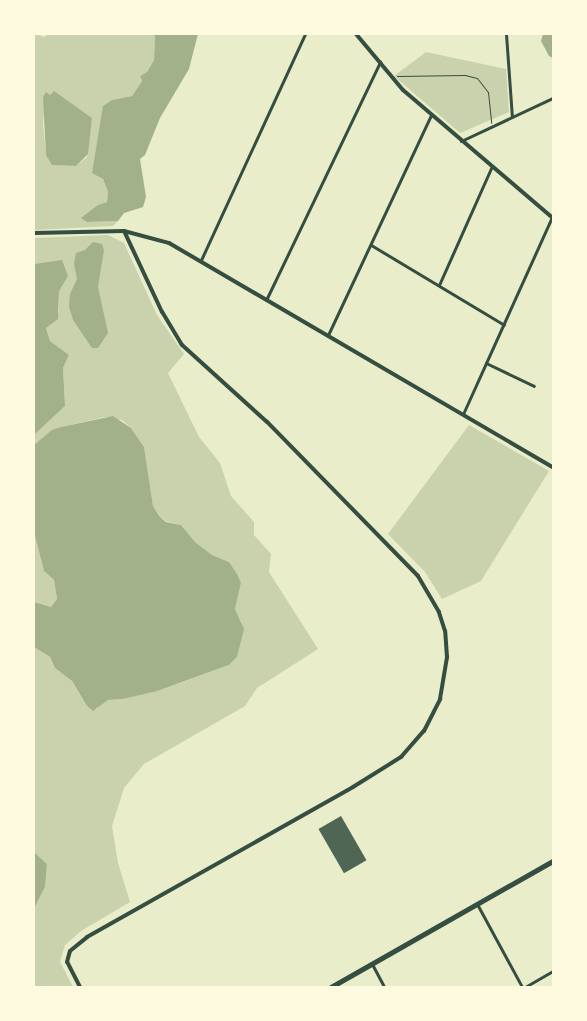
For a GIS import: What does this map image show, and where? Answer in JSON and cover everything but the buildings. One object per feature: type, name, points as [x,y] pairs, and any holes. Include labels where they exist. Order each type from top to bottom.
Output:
[{"type":"main road","points":[[331,987],[553,861]]},
{"type":"street","points":[[201,260],[305,34]]},
{"type":"street","points":[[356,34],[393,78],[431,115],[553,217],[463,414]]},
{"type":"street","points":[[506,34],[512,117]]},
{"type":"street","points":[[267,298],[380,62]]},
{"type":"street","points":[[461,141],[553,98]]},
{"type":"street","points":[[328,335],[431,115]]},
{"type":"street","points":[[439,285],[492,166]]},
{"type":"street","points":[[80,987],[67,962],[70,951],[78,944],[354,787],[401,757],[424,731],[440,699],[447,657],[442,622],[424,584],[409,564],[272,427],[182,345],[162,312],[124,231]]},
{"type":"street","points":[[34,233],[124,231],[160,239],[201,260],[267,298],[553,467]]},
{"type":"street","points":[[371,245],[504,325]]},
{"type":"street","points":[[486,363],[534,386]]},
{"type":"street","points":[[477,904],[524,987],[553,971]]},
{"type":"street","points":[[372,964],[384,987]]},
{"type":"path","points":[[393,78],[410,75],[465,74],[477,78],[488,92],[492,126]]},
{"type":"shaded area","points":[[35,34],[45,37],[48,34],[155,34],[154,60],[147,72],[140,76],[142,81],[132,96],[112,100],[92,172],[103,179],[108,192],[107,202],[98,205],[87,222],[118,221],[113,226],[34,230]],"holes":[[[53,92],[92,118],[87,157],[76,166],[54,165],[46,155],[43,122],[47,93],[50,95]]]},
{"type":"shaded area","points":[[155,34],[198,34],[189,69],[160,118],[145,155],[140,159],[146,197],[143,207],[124,213],[118,221],[87,222],[81,218],[98,205],[107,202],[108,192],[103,179],[92,173],[103,106],[112,100],[132,96],[142,81],[140,76],[147,72],[154,60]]},
{"type":"shaded area","points":[[543,34],[553,34],[553,58],[549,56],[541,41]]},
{"type":"shaded area","points":[[426,52],[506,69],[509,112],[460,133],[394,76]]},
{"type":"shaded area","points":[[54,91],[92,118],[88,154],[76,166],[52,165],[46,155],[43,97],[46,92],[50,95]]},
{"type":"shaded area","points":[[108,235],[124,243],[157,315],[184,354],[168,373],[199,437],[220,463],[231,496],[254,522],[254,535],[271,554],[269,572],[318,649],[257,688],[245,706],[144,764],[124,788],[112,826],[118,863],[130,902],[81,931],[65,945],[60,962],[73,987],[34,987],[34,909],[45,887],[47,864],[34,852],[34,647],[50,657],[55,668],[71,680],[87,706],[97,709],[102,702],[108,700],[123,699],[177,684],[229,665],[237,657],[241,622],[235,609],[241,583],[229,562],[212,555],[195,542],[181,525],[166,521],[159,516],[153,506],[144,447],[131,428],[122,420],[105,417],[61,427],[52,431],[34,445],[34,435],[65,406],[63,368],[69,355],[50,341],[46,328],[59,312],[59,291],[51,262],[34,264],[34,238]]},
{"type":"shaded area","points":[[93,242],[102,244],[104,250],[98,287],[108,333],[98,348],[92,348],[73,320],[69,307],[70,294],[77,279],[74,264],[76,253],[85,250]]},
{"type":"shaded area","points":[[62,260],[68,276],[59,291],[58,319],[46,328],[50,341],[69,355],[63,368],[65,406],[34,435],[34,264]]},
{"type":"shaded area","points":[[113,416],[131,428],[144,447],[153,506],[159,516],[166,522],[181,525],[195,542],[212,555],[229,562],[237,574],[241,583],[235,609],[244,629],[237,657],[229,665],[157,691],[123,699],[108,700],[93,711],[87,706],[72,681],[55,668],[50,657],[34,647],[34,602],[51,607],[57,599],[54,580],[44,571],[34,532],[34,445],[52,430]]},
{"type":"shaded area","points":[[469,425],[549,471],[481,581],[442,599],[425,572],[388,534]]},
{"type":"shaded area","points":[[34,532],[44,571],[54,580],[57,599],[51,607],[34,602]]},
{"type":"shaded area","points":[[34,852],[47,864],[45,887],[34,909]]}]
